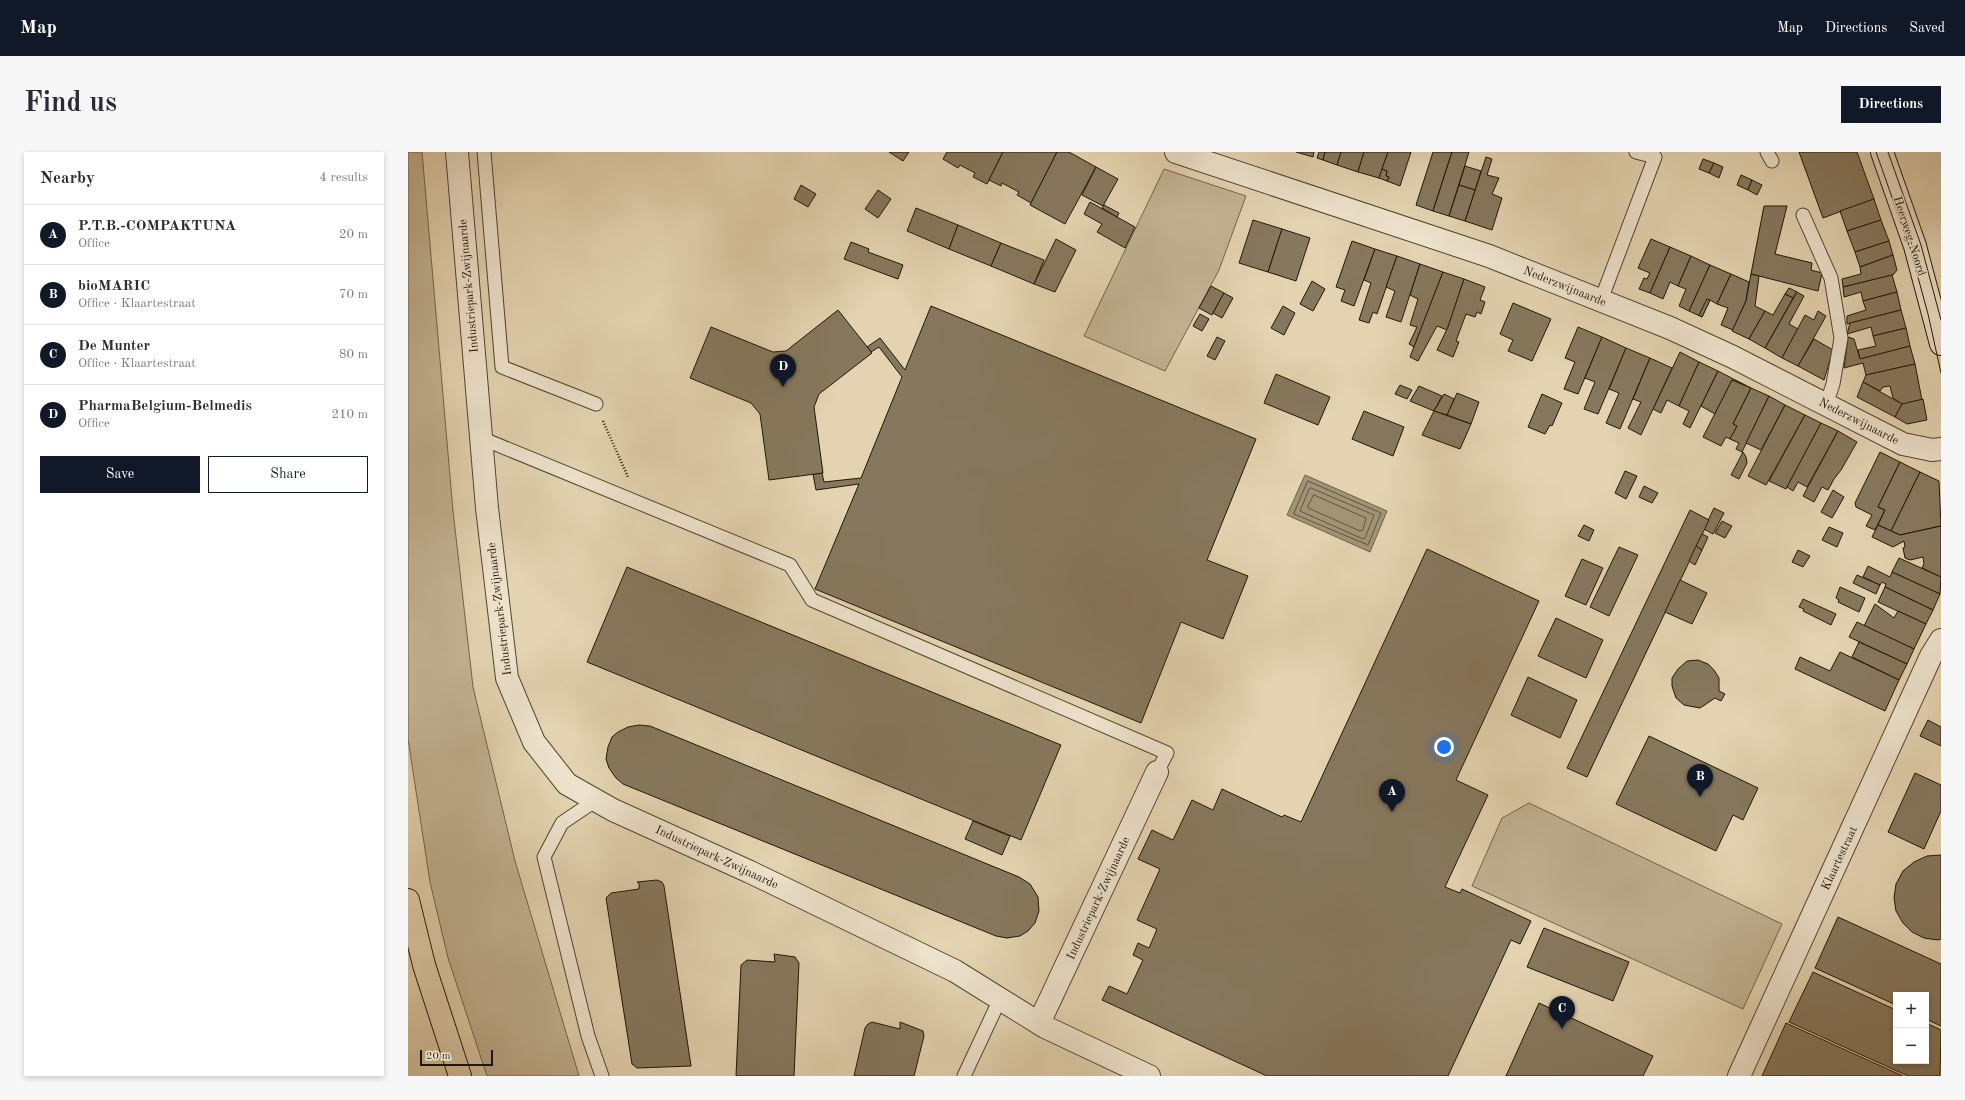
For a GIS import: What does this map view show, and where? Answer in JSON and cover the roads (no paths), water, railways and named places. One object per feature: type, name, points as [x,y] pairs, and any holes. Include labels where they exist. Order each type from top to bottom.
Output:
[{"type":"highway","points":[[408,900],[424,965],[460,1076]]},
{"type":"street","name":"Industriepark-Zwijnaarde","points":[[457,152],[481,438],[507,678],[534,742],[567,784],[613,810],[750,872],[949,968],[1039,1023],[1149,1076]]},
{"type":"street","name":"Nederzwijnaarde","points":[[1176,152],[1489,256],[1670,328],[1733,357],[1903,444],[1932,450],[1941,449]]},
{"type":"street","name":"Heerweg-Noord","points":[[1882,152],[1915,246],[1941,344]]},
{"type":"street","name":"Klaartestraat","points":[[1739,1076],[1931,656],[1941,640]]},
{"type":"street","name":"Industriepark-Zwijnaarde","points":[[1039,1023],[1157,772]]},
{"type":"lane","points":[[484,152],[502,367],[596,404]]},
{"type":"lane","points":[[1600,300],[1657,155],[1636,152]]},
{"type":"lane","points":[[1803,215],[1831,278],[1841,338],[1833,384],[1826,405]]},
{"type":"lane","points":[[481,438],[790,565],[812,600],[1167,753],[1157,772]]},
{"type":"lane","points":[[596,800],[562,823],[544,857],[588,1036],[602,1076]]},
{"type":"lane","points":[[964,1076],[1000,999]]},
{"type":"water","points":[[1305,475],[1387,511],[1370,552],[1287,515]]},
{"type":"tram line","points":[[1876,152],[1910,248],[1928,314],[1941,373]]},
{"type":"tram line","points":[[1888,152],[1921,245],[1941,320]]},
{"type":"place","name":"PharmaBelgium-Belmedis","points":[[783,387]]},
{"type":"place","name":"bioMARIC","points":[[1700,797]]},
{"type":"place","name":"P.T.B.-COMPAKTUNA","points":[[1392,812]]},
{"type":"place","name":"De Munter","points":[[1562,1029]]}]
